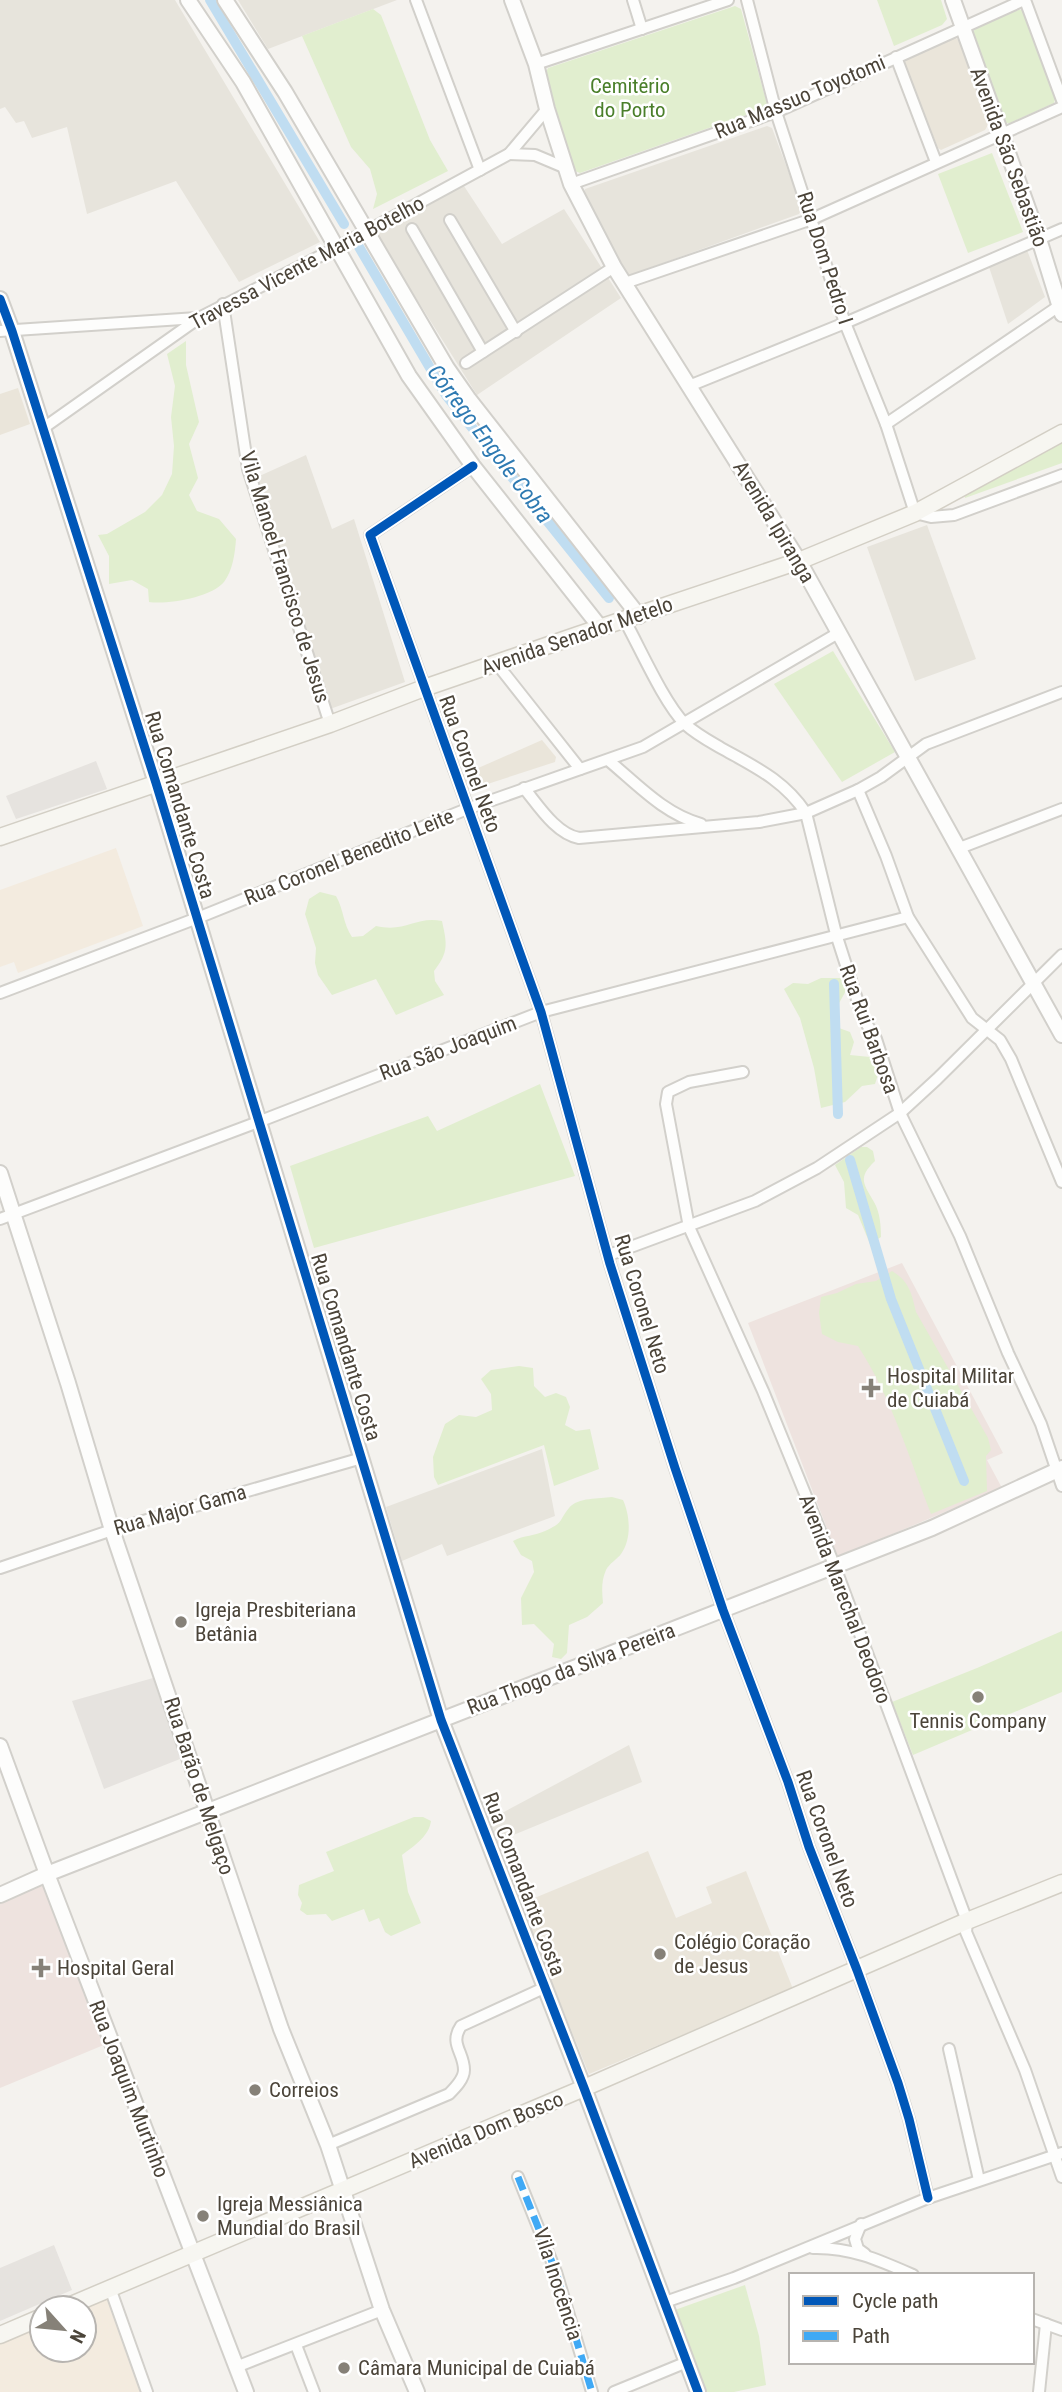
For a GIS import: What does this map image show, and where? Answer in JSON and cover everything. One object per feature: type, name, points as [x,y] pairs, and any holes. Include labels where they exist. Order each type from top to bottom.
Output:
[{"type":"main road","name":"Avenida Senador Metelo","points":[[0,837],[600,627],[799,562],[915,513],[1062,433]]},
{"type":"main road","name":"Avenida Dom Bosco","points":[[96,2294],[584,2088],[967,1921],[1062,1883]]},
{"type":"main road","points":[[0,2335],[28,2323]]},
{"type":"street","points":[[188,0],[243,82],[409,376],[473,466],[600,627]]},
{"type":"street","points":[[225,0],[285,92],[447,368],[632,618]]},
{"type":"street","points":[[416,0],[480,170]]},
{"type":"street","name":"Avenida Ipiranga","points":[[512,0],[536,64],[571,184],[614,267],[840,632],[906,757],[1062,1035]]},
{"type":"street","points":[[633,0],[642,29]]},
{"type":"street","points":[[536,64],[728,0]]},
{"type":"street","name":"Rua Dom Pedro I","points":[[747,0],[776,112],[845,323],[886,424],[915,513]]},
{"type":"street","name":"Avenida São Sebastião","points":[[953,0],[1061,308]]},
{"type":"street","points":[[1025,0],[1062,100]]},
{"type":"street","name":"Rua Massuo Toyotomi","points":[[571,184],[776,112],[1025,0]]},
{"type":"street","points":[[896,57],[936,162]]},
{"type":"street","points":[[625,283],[812,219],[1062,107]]},
{"type":"street","name":"Travessa Vicente Maria Botelho","points":[[42,429],[199,318],[336,248],[509,154],[547,109]]},
{"type":"street","points":[[509,154],[535,155],[566,168]]},
{"type":"street","points":[[450,220],[516,332]]},
{"type":"street","points":[[412,229],[483,352]]},
{"type":"street","points":[[688,386],[845,323],[1062,229]]},
{"type":"street","points":[[466,363],[614,267]]},
{"type":"street","name":"Rua Comandante Costa","points":[[0,299],[6,331],[42,429],[156,783],[441,1720],[546,1987],[698,2392]]},
{"type":"street","name":"Vila Manoel Francisco de Jesus","points":[[223,304],[248,469],[330,723]]},
{"type":"street","points":[[886,424],[1061,308]]},
{"type":"street","points":[[6,331],[199,318]]},
{"type":"street","name":"Rua Coronel Neto","points":[[473,466],[370,535],[541,1012],[609,1255],[675,1468],[723,1610],[788,1782],[808,1847],[857,1970],[909,2119],[928,2198]]},
{"type":"street","points":[[915,513],[931,517],[954,515],[1062,475]]},
{"type":"street","name":"Rua Rui Barbosa","points":[[632,618],[663,691],[684,723],[701,736],[780,782],[806,813],[836,934],[863,1018],[876,1039],[900,1113],[960,1236],[1008,1353],[1041,1424],[1059,1469],[1062,1486]]},
{"type":"street","name":"Rua Coronel Benedito Leite","points":[[0,993],[467,809],[643,747],[840,632]]},
{"type":"street","points":[[497,664],[580,769]]},
{"type":"street","points":[[524,788],[559,828],[572,837],[759,822],[806,813],[881,777],[926,744],[1062,692]]},
{"type":"street","points":[[608,760],[664,807],[687,820],[707,826]]},
{"type":"street","points":[[858,790],[879,836],[908,917],[972,1018],[1000,1040],[1058,1163],[1062,1182]]},
{"type":"street","points":[[957,849],[1062,809]]},
{"type":"street","name":"Rua São Joaquim","points":[[0,1219],[541,1012],[908,917]]},
{"type":"street","points":[[609,1255],[755,1201],[817,1168],[900,1113],[1062,955]]},
{"type":"street","name":"Avenida Marechal Deodoro","points":[[743,1072],[689,1082],[668,1092],[668,1116],[689,1227],[763,1391],[835,1567],[967,1921],[965,1932],[1025,2070],[1058,2154],[1062,2177]]},
{"type":"street","name":"Rua Barão de Melgaço","points":[[0,1173],[112,1530],[281,2029],[328,2145],[382,2310],[417,2392]]},
{"type":"street","name":"Rua Major Gama","points":[[0,1568],[112,1530],[362,1458]]},
{"type":"street","name":"Rua Thogo da Silva Pereira","points":[[0,1895],[47,1874],[932,1528],[1059,1469]]},
{"type":"street","name":"Rua Joaquim Murtinho","points":[[0,1746],[246,2392]]},
{"type":"street","points":[[328,2145],[449,2094],[459,2083],[464,2071],[455,2040],[461,2026],[546,1987]]},
{"type":"street","points":[[949,2049],[979,2180]]},
{"type":"street","points":[[665,2302],[734,2278],[928,2198],[1058,2154]]},
{"type":"street","name":"Vila Inocência","points":[[518,2177],[556,2272],[592,2392]]},
{"type":"street","points":[[860,2224],[855,2239],[858,2249],[865,2254]]},
{"type":"street","points":[[803,2249],[837,2248],[865,2254],[908,2273]]},
{"type":"street","points":[[110,2288],[148,2392]]},
{"type":"street","points":[[236,2367],[382,2310]]},
{"type":"street","points":[[1034,2320],[1062,2330]]},
{"type":"street","points":[[1039,2392],[1046,2324]]},
{"type":"street","points":[[296,2344],[314,2392]]},
{"type":"street","points":[[614,2392],[687,2362]]},
{"type":"shaded area","points":[[0,0],[175,0],[320,242],[239,282],[176,181],[87,214],[67,127],[32,138],[24,121],[16,123],[5,107],[0,109]]},
{"type":"shaded area","points":[[238,0],[397,0],[268,49]]},
{"type":"shaded area","points":[[955,38],[959,40],[988,125],[985,130],[941,150],[904,64],[906,60]]},
{"type":"shaded area","points":[[767,126],[772,128],[802,208],[799,214],[627,276],[583,197],[585,189]]},
{"type":"shaded area","points":[[464,186],[502,244],[564,209],[621,298],[477,395],[376,231]]},
{"type":"shaded area","points":[[1027,250],[1045,297],[1008,324],[989,267]]},
{"type":"shaded area","points":[[18,388],[30,424],[0,435],[0,394]]},
{"type":"shaded area","points":[[306,455],[332,529],[354,519],[405,682],[330,709],[255,478]]},
{"type":"shaded area","points":[[927,525],[976,659],[915,681],[867,547]]},
{"type":"shaded area","points":[[542,740],[556,757],[555,762],[469,790],[464,788],[460,776]]},
{"type":"shaded area","points":[[96,761],[107,789],[16,819],[6,796]]},
{"type":"shaded area","points":[[116,848],[143,926],[18,973],[14,962],[0,967],[0,890]]},
{"type":"shaded area","name":"Hospital Militar de Cuiabá","points":[[902,1263],[1003,1453],[987,1460],[1002,1488],[838,1557],[748,1323]]},
{"type":"shaded area","points":[[542,1449],[555,1516],[447,1556],[442,1544],[402,1561],[386,1507]]},
{"type":"shaded area","points":[[153,1678],[180,1759],[104,1789],[72,1701]]},
{"type":"shaded area","points":[[629,1745],[642,1782],[499,1841],[489,1820]]},
{"type":"shaded area","name":"Colégio Coração de Jesus","points":[[648,1851],[676,1918],[712,1903],[706,1887],[746,1871],[793,1989],[589,2074],[520,1904]]},
{"type":"shaded area","name":"Hospital Geral","points":[[47,1874],[111,2042],[0,2088],[0,1894]]},
{"type":"shaded area","points":[[54,2245],[72,2290],[63,2294],[28,2294],[28,2309],[0,2321],[0,2268]]},
{"type":"shaded area","points":[[108,2297],[142,2392],[0,2392],[0,2342],[28,2331],[28,2364],[98,2364],[98,2302]]},
{"type":"green space","points":[[877,0],[941,0],[947,19],[942,25],[894,46]]},
{"type":"green space","name":"Cemitério do Porto","points":[[735,6],[741,9],[767,104],[763,109],[580,173],[575,171],[545,74],[548,68]]},
{"type":"green space","points":[[373,9],[381,15],[430,140],[448,171],[373,209],[377,194],[370,169],[351,147],[302,36]]},
{"type":"green space","points":[[1023,10],[1055,99],[1054,103],[1005,123],[973,32],[976,28]]},
{"type":"green space","points":[[992,153],[1023,232],[968,253],[938,174]]},
{"type":"green space","points":[[186,341],[186,365],[199,422],[189,444],[198,478],[189,495],[197,511],[219,519],[236,539],[235,550],[230,572],[224,582],[210,592],[189,599],[149,602],[148,589],[132,580],[109,584],[109,556],[98,535],[107,534],[145,512],[162,495],[172,474],[174,446],[171,417],[175,386],[167,354]]},
{"type":"green space","points":[[1062,442],[1062,463],[965,498],[964,494]]},
{"type":"green space","points":[[833,651],[895,752],[842,782],[774,684]]},
{"type":"green space","points":[[320,892],[336,896],[352,937],[363,936],[376,926],[386,928],[433,920],[442,921],[446,948],[434,971],[435,981],[444,995],[396,1015],[376,979],[332,995],[318,975],[315,963],[316,948],[305,914],[309,899]]},
{"type":"green space","points":[[821,978],[843,978],[848,987],[838,1005],[839,1028],[850,1032],[854,1042],[850,1055],[870,1057],[880,1068],[875,1084],[862,1086],[845,1102],[821,1108],[814,1068],[800,1018],[784,989],[793,983],[808,984]]},
{"type":"green space","points":[[540,1084],[575,1176],[314,1248],[290,1166],[428,1116],[437,1131]]},
{"type":"green space","points":[[861,1147],[873,1151],[875,1161],[866,1172],[864,1181],[878,1210],[881,1237],[870,1244],[858,1215],[846,1208],[844,1182],[835,1165]]},
{"type":"green space","points":[[892,1271],[909,1288],[916,1312],[988,1438],[991,1450],[986,1456],[987,1491],[931,1514],[890,1407],[858,1346],[838,1342],[822,1334],[819,1313],[821,1297],[856,1284],[876,1281]]},
{"type":"green space","points":[[519,1366],[533,1368],[534,1386],[545,1397],[556,1393],[566,1397],[570,1407],[565,1425],[576,1431],[590,1429],[599,1469],[554,1486],[544,1445],[438,1485],[434,1477],[433,1457],[445,1424],[459,1415],[476,1417],[492,1410],[491,1394],[481,1379],[491,1370]]},
{"type":"green space","points":[[612,1497],[623,1500],[627,1513],[629,1527],[625,1548],[606,1570],[603,1603],[587,1617],[569,1625],[567,1653],[561,1659],[552,1657],[554,1644],[534,1624],[522,1625],[521,1598],[534,1572],[532,1561],[521,1555],[513,1541],[541,1533],[556,1525],[573,1504]]},
{"type":"green space","name":"Tennis Company","points":[[1062,1631],[1062,1692],[913,1755],[892,1702]]},
{"type":"green space","points":[[414,1817],[431,1821],[424,1836],[402,1855],[408,1892],[421,1923],[391,1936],[385,1932],[379,1918],[369,1922],[364,1909],[332,1921],[326,1914],[307,1915],[300,1910],[302,1903],[298,1895],[299,1885],[334,1871],[326,1852]]},
{"type":"green space","points":[[745,2285],[759,2336],[766,2385],[734,2392],[702,2392],[672,2311]]},
{"type":"waterway","name":"Córrego Engole Cobra","points":[[210,0],[344,224]]},
{"type":"waterway","name":"Córrego Engole Cobra","points":[[359,247],[446,395],[609,598]]},
{"type":"waterway","name":"Córrego Engole Cobra","points":[[834,984],[838,1114]]},
{"type":"waterway","name":"Córrego Engole Cobra","points":[[850,1160],[891,1299],[964,1481]]},
{"type":"marked path","points":[[518,2177],[556,2272],[592,2392]]},
{"type":"cycle path","points":[[0,299],[156,783],[441,1720],[584,2088],[698,2392]]},
{"type":"cycle path","points":[[473,466],[370,535],[541,1012],[610,1264],[675,1468],[723,1610],[898,2083],[928,2198]]},
{"type":"place","name":"Hospital Militar de Cuiabá","points":[[871,1388]]},
{"type":"place","name":"Igreja Presbiteriana Betânia","points":[[181,1622]]},
{"type":"place","name":"Tennis Company","points":[[978,1697]]},
{"type":"place","name":"Colégio Coração de Jesus","points":[[660,1954]]},
{"type":"place","name":"Hospital Geral","points":[[41,1968]]},
{"type":"place","name":"Correios","points":[[255,2090]]},
{"type":"place","name":"Igreja Messiânica Mundial do Brasil","points":[[203,2216]]},
{"type":"place","name":"Câmara Municipal de Cuiabá","points":[[344,2368]]}]
